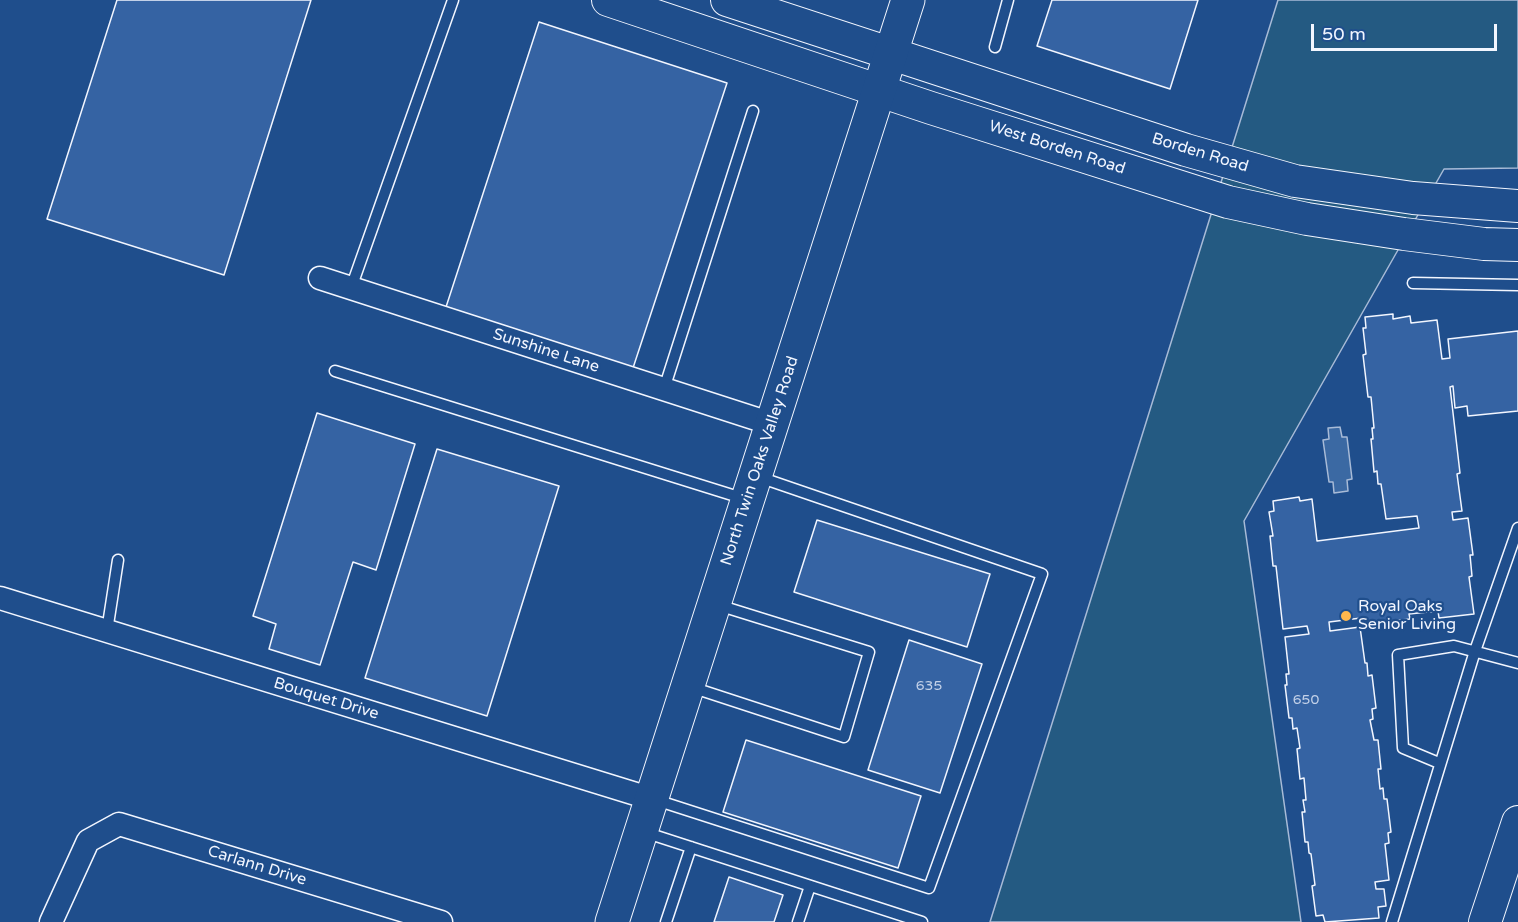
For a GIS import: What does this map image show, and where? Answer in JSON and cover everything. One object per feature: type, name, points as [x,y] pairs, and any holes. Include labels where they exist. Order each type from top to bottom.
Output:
[{"type":"main road","name":"West Borden Road","points":[[608,0],[879,91],[1228,202],[1307,219],[1404,234],[1484,244],[1518,245]]},
{"type":"main road","points":[[726,0],[891,55]]},
{"type":"main road","name":"North Twin Oaks Valley Road","points":[[612,922],[908,0]]},
{"type":"main road","name":"Borden Road","points":[[891,55],[1186,150],[1295,181],[1413,198],[1518,206]]},
{"type":"main road","points":[[1485,922],[1511,866],[1518,822]]},
{"type":"street","name":"Sunshine Lane","points":[[320,278],[772,424]]},
{"type":"street","name":"Bouquet Drive","points":[[0,598],[652,799]]},
{"type":"street","name":"Carlann Drive","points":[[51,922],[88,841],[118,824],[407,917],[441,922]]},
{"type":"lane","points":[[351,288],[453,0]]},
{"type":"lane","points":[[995,47],[1008,0]]},
{"type":"lane","points":[[664,390],[753,111]]},
{"type":"lane","points":[[1413,283],[1518,285]]},
{"type":"lane","points":[[335,371],[752,488],[1042,574],[929,888],[652,799]]},
{"type":"lane","points":[[1392,922],[1475,651],[1518,528]]},
{"type":"lane","points":[[107,631],[118,560]]},
{"type":"lane","points":[[688,686],[844,737],[869,652],[714,604]]},
{"type":"lane","points":[[1439,764],[1403,748],[1398,655],[1454,646],[1518,663]]},
{"type":"lane","points":[[641,831],[922,922]]},
{"type":"lane","points":[[666,922],[691,847]]},
{"type":"lane","points":[[798,922],[810,886]]},
{"type":"shaded area","points":[[1278,0],[1518,0],[1518,168],[1444,169],[1244,521],[1301,922],[990,922]]},
{"type":"shaded area","points":[[1340,427],[1342,437],[1347,437],[1352,479],[1347,480],[1348,491],[1334,493],[1333,482],[1329,482],[1323,440],[1329,439],[1328,428]]},
{"type":"building","points":[[117,0],[311,0],[224,275],[47,219]]},
{"type":"building","points":[[1052,0],[1198,0],[1170,89],[1037,46]]},
{"type":"building","points":[[539,22],[727,83],[633,368],[446,307]]},
{"type":"building","name":"Royal Oaks Senior Living","points":[[1393,314],[1393,319],[1410,316],[1411,323],[1437,320],[1442,359],[1450,358],[1448,339],[1518,331],[1518,411],[1468,416],[1467,406],[1455,408],[1453,386],[1450,387],[1462,511],[1452,512],[1453,520],[1468,518],[1473,555],[1470,555],[1472,576],[1469,577],[1474,614],[1439,618],[1438,611],[1409,614],[1410,619],[1362,625],[1361,618],[1329,622],[1330,631],[1360,627],[1368,676],[1372,675],[1376,708],[1372,709],[1373,719],[1370,720],[1374,740],[1378,740],[1381,769],[1378,769],[1380,789],[1383,788],[1384,799],[1387,799],[1391,832],[1388,833],[1389,843],[1385,844],[1389,880],[1375,882],[1376,889],[1384,889],[1386,906],[1378,907],[1379,918],[1325,922],[1323,915],[1316,916],[1311,854],[1308,842],[1305,842],[1302,812],[1305,812],[1303,800],[1306,800],[1304,778],[1300,779],[1297,749],[1300,748],[1297,728],[1293,729],[1292,718],[1289,718],[1285,685],[1287,685],[1286,674],[1289,674],[1285,637],[1309,634],[1307,626],[1283,629],[1276,566],[1273,566],[1270,536],[1273,536],[1269,512],[1274,511],[1273,501],[1299,497],[1300,501],[1312,499],[1317,541],[1419,528],[1417,516],[1386,519],[1381,484],[1378,484],[1377,471],[1374,472],[1371,439],[1373,439],[1372,428],[1374,428],[1363,355],[1366,354],[1363,328],[1366,328],[1365,317]]},
{"type":"building","points":[[317,413],[415,444],[376,570],[353,562],[320,665],[269,649],[276,624],[253,616]]},
{"type":"building","points":[[437,449],[559,486],[487,716],[365,678]]},
{"type":"building","points":[[817,520],[990,574],[967,647],[794,592]]},
{"type":"building","points":[[909,640],[982,664],[940,793],[868,770]]},
{"type":"building","points":[[746,740],[921,796],[898,868],[723,812]]},
{"type":"building","points":[[729,877],[783,895],[774,922],[714,922]]},
{"type":"place","name":"Royal Oaks Senior Living","points":[[1346,616]]}]
